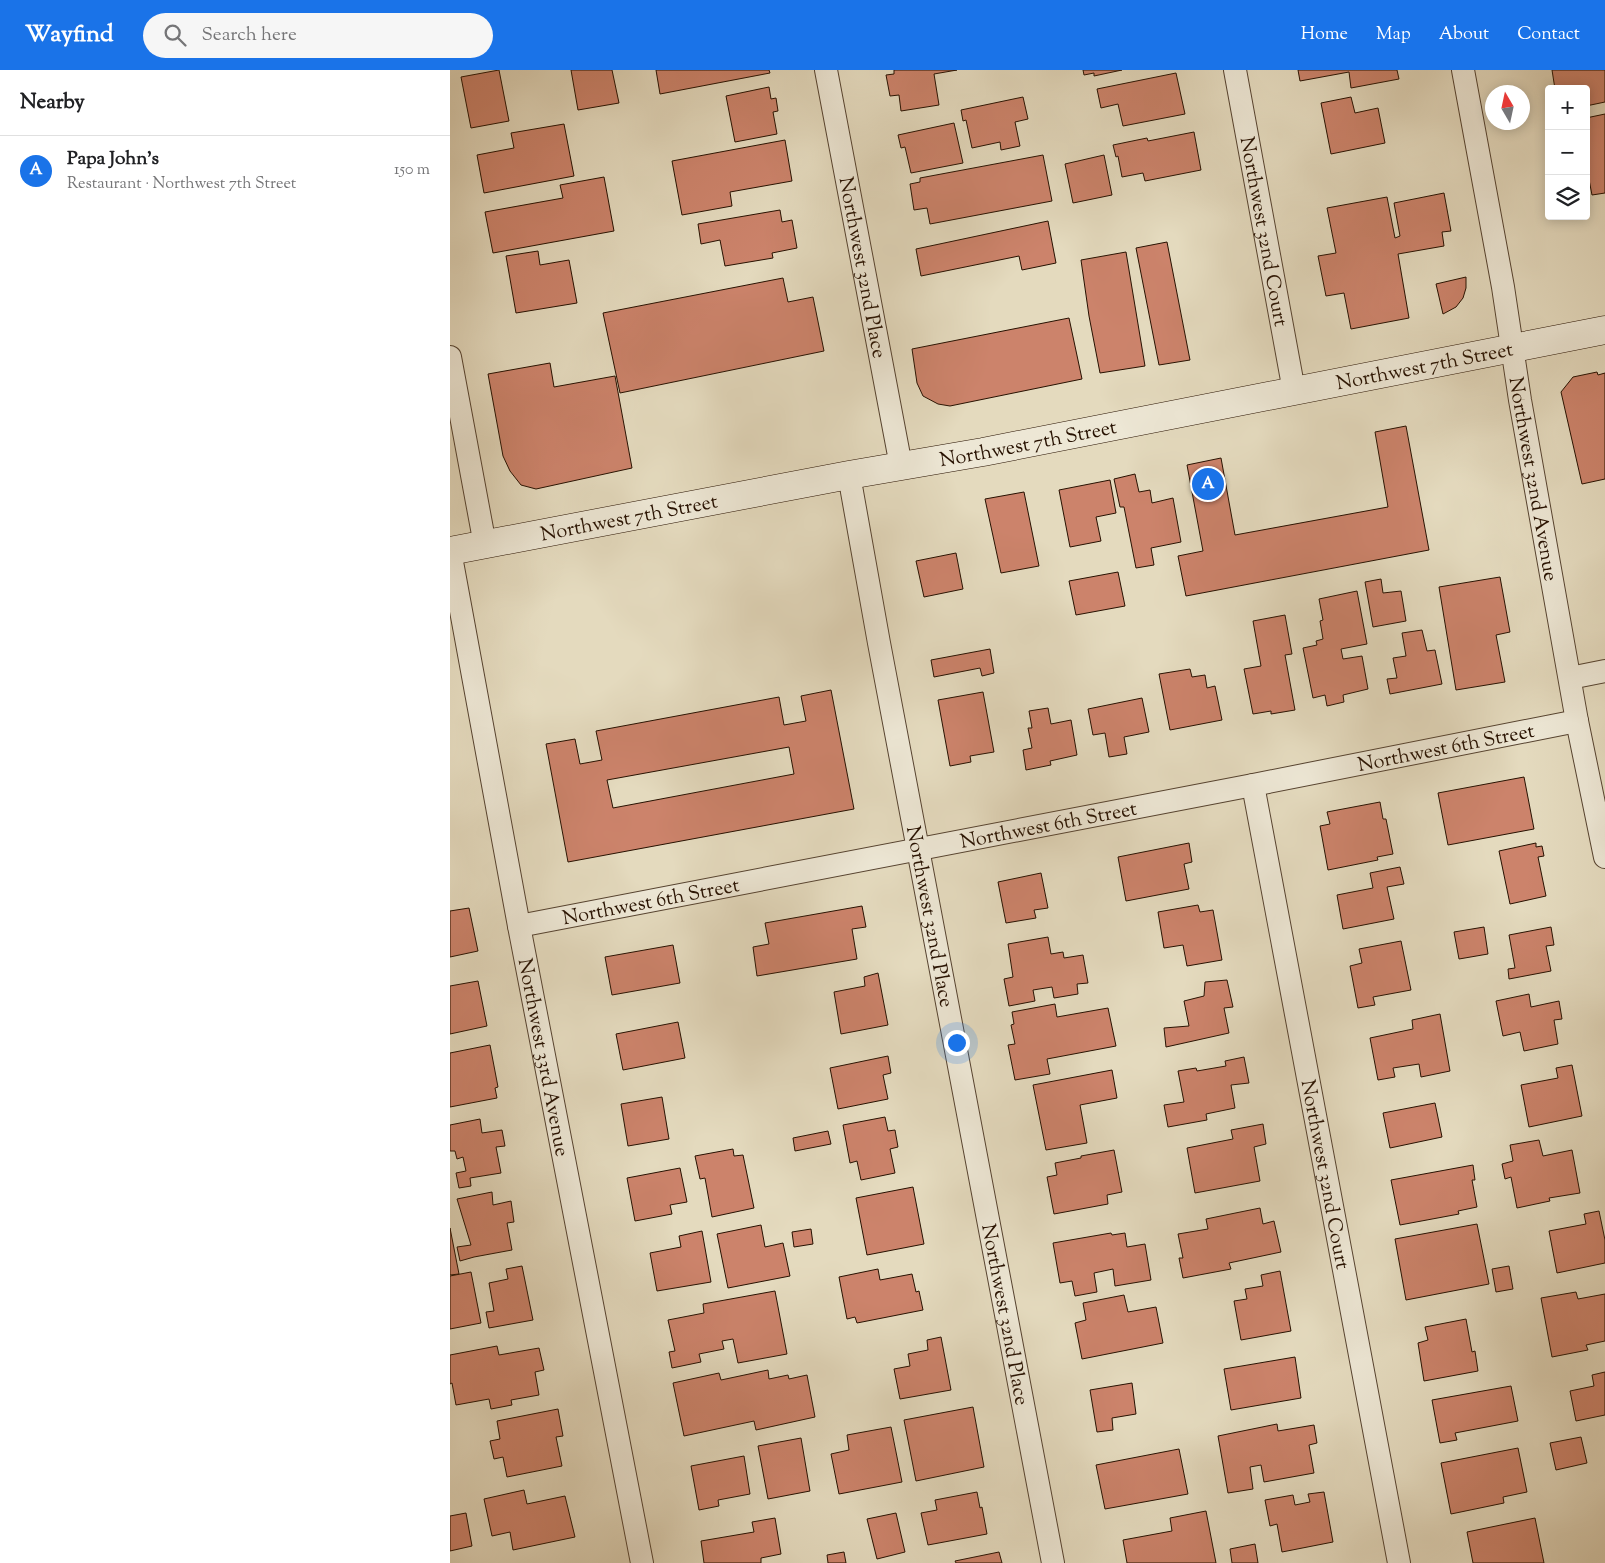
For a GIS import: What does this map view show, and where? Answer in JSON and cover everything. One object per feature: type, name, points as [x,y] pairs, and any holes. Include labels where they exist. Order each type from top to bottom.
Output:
[{"type":"main road","name":"Northwest 7th Street","points":[[450,551],[1605,330]]},
{"type":"street","name":"Northwest 32nd Place","points":[[826,70],[901,466]]},
{"type":"street","name":"Northwest 32nd Court","points":[[1235,70],[1294,391]]},
{"type":"street","name":"Northwest 32nd Avenue","points":[[1463,70],[1498,258],[1520,400],[1577,721],[1605,856]]},
{"type":"street","points":[[450,357],[485,544]]},
{"type":"street","name":"Northwest 32nd Place","points":[[849,476],[1053,1563]]},
{"type":"street","name":"Northwest 33rd Avenue","points":[[450,551],[519,926],[642,1563]]},
{"type":"street","points":[[1570,678],[1605,671]]},
{"type":"street","name":"Northwest 6th Street","points":[[519,926],[1253,786],[1577,721]]},
{"type":"street","name":"Northwest 32nd Court","points":[[1253,786],[1399,1563]]},
{"type":"building","points":[[499,70],[509,121],[471,128],[461,77]]},
{"type":"building","points":[[571,70],[612,70],[619,103],[578,110]]},
{"type":"building","points":[[656,70],[769,70],[770,73],[660,94]]},
{"type":"building","points":[[894,70],[957,70],[934,74],[939,105],[901,111],[899,95],[890,96],[886,75],[894,74]]},
{"type":"building","points":[[1083,70],[1122,70],[1094,76],[1094,73],[1084,75]]},
{"type":"building","points":[[1298,70],[1397,70],[1399,79],[1351,88],[1349,72],[1300,81]]},
{"type":"building","points":[[1552,70],[1605,70],[1605,102],[1590,105],[1590,85],[1554,85]]},
{"type":"building","points":[[1176,73],[1185,114],[1123,126],[1118,104],[1101,108],[1097,89]]},
{"type":"building","points":[[769,87],[771,99],[776,98],[778,111],[773,112],[777,134],[735,142],[726,96]]},
{"type":"building","points":[[1023,97],[1028,119],[1015,122],[1020,146],[1001,150],[1000,142],[972,148],[966,120],[963,121],[961,110]]},
{"type":"building","points":[[1351,97],[1355,113],[1378,108],[1385,143],[1331,154],[1321,103]]},
{"type":"building","points":[[1605,114],[1605,193],[1592,195],[1590,185],[1590,117]]},
{"type":"building","points":[[954,123],[963,163],[911,173],[905,147],[901,148],[898,135]]},
{"type":"building","points":[[564,124],[574,176],[484,193],[477,155],[514,148],[511,133]]},
{"type":"building","points":[[1194,132],[1201,170],[1145,181],[1143,173],[1122,177],[1118,156],[1116,157],[1113,145],[1147,138],[1148,141]]},
{"type":"building","points":[[785,140],[792,181],[730,192],[732,206],[682,215],[672,161]]},
{"type":"building","points":[[1043,155],[1052,201],[930,224],[927,208],[914,210],[910,184],[920,182],[920,178]]},
{"type":"building","points":[[1104,155],[1112,195],[1073,203],[1065,164]]},
{"type":"building","points":[[604,177],[614,231],[493,253],[485,212],[563,198],[560,185]]},
{"type":"building","points":[[1444,193],[1451,231],[1442,232],[1444,246],[1398,254],[1409,318],[1351,329],[1344,293],[1326,296],[1318,256],[1336,253],[1327,208],[1387,197],[1395,238],[1400,236],[1394,203]]},
{"type":"building","points":[[780,210],[782,222],[792,220],[797,248],[772,253],[773,258],[725,266],[720,240],[701,244],[698,224]]},
{"type":"building","points":[[1048,221],[1056,263],[1022,270],[1019,256],[921,276],[916,249]]},
{"type":"building","points":[[1167,242],[1190,360],[1159,365],[1136,248]]},
{"type":"building","points":[[538,251],[540,265],[569,260],[577,303],[516,313],[506,256]]},
{"type":"building","points":[[1126,252],[1145,366],[1100,373],[1081,260]]},
{"type":"building","points":[[1466,277],[1466,288],[1463,298],[1456,307],[1443,314],[1436,284]]},
{"type":"building","points":[[783,278],[788,302],[813,297],[824,351],[620,393],[603,313]]},
{"type":"building","points":[[1069,318],[1082,379],[950,406],[938,404],[923,396],[917,383],[912,349]]},
{"type":"building","points":[[550,363],[554,387],[615,376],[632,468],[536,489],[521,485],[510,471],[503,456],[488,374]]},
{"type":"building","points":[[1597,372],[1598,375],[1605,373],[1605,479],[1582,484],[1561,392],[1573,377]]},
{"type":"building","points":[[1406,426],[1429,550],[1186,596],[1178,556],[1203,551],[1187,465],[1221,458],[1235,535],[1388,507],[1375,432]]},
{"type":"building","points":[[1135,474],[1139,492],[1150,490],[1152,503],[1173,498],[1181,542],[1151,548],[1154,565],[1136,568],[1124,507],[1120,507],[1114,479]]},
{"type":"building","points":[[1110,480],[1116,513],[1096,517],[1101,541],[1070,547],[1059,490]]},
{"type":"building","points":[[1024,492],[1039,566],[1001,573],[985,499]]},
{"type":"building","points":[[956,553],[963,589],[924,597],[916,561]]},
{"type":"building","points":[[1118,572],[1125,606],[1076,615],[1069,581]]},
{"type":"building","points":[[1500,577],[1510,632],[1496,635],[1505,682],[1456,690],[1439,587]]},
{"type":"building","points":[[1381,579],[1383,593],[1401,591],[1406,621],[1373,627],[1365,582]]},
{"type":"building","points":[[1357,591],[1367,644],[1341,649],[1343,659],[1362,656],[1368,689],[1343,695],[1344,702],[1327,706],[1325,695],[1313,698],[1303,648],[1317,645],[1316,641],[1323,639],[1320,621],[1323,620],[1319,599]]},
{"type":"building","points":[[1285,615],[1292,654],[1285,655],[1295,710],[1271,714],[1271,711],[1253,714],[1244,669],[1261,666],[1253,621]]},
{"type":"building","points":[[1422,630],[1427,651],[1435,650],[1442,684],[1390,694],[1387,679],[1397,678],[1393,658],[1406,656],[1402,633]]},
{"type":"building","points":[[990,649],[994,673],[982,676],[980,668],[934,677],[931,660]]},
{"type":"building","points":[[1190,669],[1192,677],[1205,675],[1207,688],[1215,686],[1222,720],[1170,730],[1159,674]]},
{"type":"building","points":[[831,690],[854,809],[568,862],[546,744],[575,739],[580,764],[602,760],[596,731],[779,697],[784,725],[806,721],[801,696]],"holes":[[[789,747],[794,774],[613,808],[607,780]]]},
{"type":"building","points":[[983,692],[994,752],[970,756],[971,762],[950,766],[938,700]]},
{"type":"building","points":[[1142,698],[1149,732],[1124,737],[1127,754],[1109,757],[1105,733],[1093,735],[1088,709]]},
{"type":"building","points":[[1048,708],[1051,724],[1071,720],[1077,755],[1050,761],[1051,765],[1026,770],[1023,750],[1032,748],[1028,728],[1032,728],[1029,711]]},
{"type":"building","points":[[1524,777],[1534,829],[1448,845],[1438,793]]},
{"type":"building","points":[[1380,802],[1383,819],[1386,819],[1393,854],[1377,857],[1378,860],[1328,870],[1320,826],[1330,824],[1327,812]]},
{"type":"building","points":[[1189,843],[1192,862],[1184,864],[1189,889],[1126,901],[1118,857]]},
{"type":"building","points":[[1536,843],[1536,847],[1542,846],[1544,856],[1538,857],[1546,896],[1510,904],[1499,851]]},
{"type":"building","points":[[1400,867],[1404,884],[1387,887],[1394,919],[1343,929],[1337,895],[1373,888],[1370,873]]},
{"type":"building","points":[[1041,873],[1048,908],[1034,910],[1036,918],[1006,923],[998,882]]},
{"type":"building","points":[[1198,905],[1200,912],[1213,910],[1222,960],[1187,966],[1183,945],[1164,948],[1158,912]]},
{"type":"building","points":[[862,906],[866,927],[852,929],[857,959],[757,976],[753,947],[769,944],[765,923]]},
{"type":"building","points":[[469,908],[478,951],[450,957],[450,911]]},
{"type":"building","points":[[1484,927],[1488,954],[1459,959],[1454,932]]},
{"type":"building","points":[[1551,927],[1554,945],[1546,946],[1551,971],[1509,979],[1508,969],[1515,968],[1509,935]]},
{"type":"building","points":[[1048,937],[1051,954],[1063,952],[1064,958],[1083,955],[1088,983],[1077,984],[1078,994],[1054,998],[1052,987],[1033,990],[1035,1001],[1009,1006],[1004,979],[1013,977],[1008,944]]},
{"type":"building","points":[[1401,941],[1411,990],[1373,997],[1375,1005],[1358,1008],[1350,966],[1362,963],[1359,949]]},
{"type":"building","points":[[673,945],[680,983],[612,995],[605,957]]},
{"type":"building","points":[[878,973],[888,1025],[841,1034],[834,992],[865,986],[864,977]]},
{"type":"building","points":[[1227,980],[1233,1007],[1224,1008],[1229,1033],[1166,1047],[1164,1028],[1189,1026],[1184,1001],[1204,996],[1205,982]]},
{"type":"building","points":[[478,981],[487,1026],[450,1034],[450,986]]},
{"type":"building","points":[[1529,994],[1531,1007],[1559,1001],[1562,1019],[1554,1020],[1558,1044],[1524,1051],[1520,1032],[1503,1036],[1496,1001]]},
{"type":"building","points":[[1055,1004],[1057,1017],[1108,1008],[1116,1046],[1047,1059],[1050,1074],[1015,1080],[1008,1045],[1015,1044],[1011,1025],[1014,1024],[1012,1012]]},
{"type":"building","points":[[1440,1014],[1450,1071],[1421,1077],[1419,1064],[1393,1068],[1395,1077],[1378,1080],[1370,1038],[1413,1029],[1412,1020]]},
{"type":"building","points":[[678,1022],[685,1058],[623,1070],[616,1034]]},
{"type":"building","points":[[490,1045],[498,1087],[495,1088],[497,1098],[450,1107],[450,1053]]},
{"type":"building","points":[[888,1056],[891,1073],[883,1075],[888,1099],[838,1109],[830,1068]]},
{"type":"building","points":[[1244,1057],[1249,1083],[1231,1085],[1235,1108],[1206,1114],[1207,1120],[1168,1127],[1164,1105],[1184,1102],[1178,1071],[1196,1068],[1197,1071],[1226,1066],[1225,1061]]},
{"type":"building","points":[[1572,1065],[1582,1116],[1529,1127],[1521,1085],[1558,1078],[1556,1068]]},
{"type":"building","points":[[1112,1070],[1117,1098],[1080,1105],[1087,1143],[1046,1150],[1033,1085]]},
{"type":"building","points":[[662,1097],[669,1139],[628,1146],[621,1104]]},
{"type":"building","points":[[1435,1103],[1442,1137],[1390,1148],[1383,1113]]},
{"type":"building","points":[[885,1117],[888,1131],[895,1130],[898,1147],[890,1149],[895,1173],[861,1180],[857,1161],[850,1163],[843,1125]]},
{"type":"building","points":[[480,1119],[482,1133],[502,1130],[505,1146],[496,1147],[501,1173],[470,1178],[471,1186],[459,1188],[456,1173],[466,1171],[463,1157],[457,1159],[455,1151],[450,1151],[450,1125]]},
{"type":"building","points":[[1263,1124],[1266,1144],[1254,1147],[1260,1181],[1195,1193],[1187,1148],[1233,1139],[1231,1130]]},
{"type":"building","points":[[828,1131],[831,1144],[795,1151],[793,1138]]},
{"type":"building","points":[[1539,1140],[1543,1156],[1572,1150],[1580,1193],[1549,1198],[1550,1201],[1517,1208],[1511,1177],[1505,1179],[1502,1164],[1513,1161],[1510,1145]]},
{"type":"building","points":[[733,1149],[734,1156],[743,1155],[754,1208],[712,1217],[705,1178],[700,1179],[695,1156]]},
{"type":"building","points":[[1114,1150],[1122,1192],[1107,1195],[1108,1204],[1054,1214],[1047,1177],[1057,1175],[1055,1163]]},
{"type":"building","points":[[1473,1165],[1475,1180],[1472,1180],[1477,1207],[1458,1211],[1459,1214],[1400,1225],[1391,1180]]},
{"type":"building","points":[[680,1168],[687,1202],[670,1205],[672,1214],[635,1221],[627,1178]]},
{"type":"building","points":[[913,1187],[924,1244],[867,1255],[856,1198]]},
{"type":"building","points":[[492,1192],[493,1205],[511,1201],[514,1222],[507,1223],[512,1250],[460,1261],[457,1247],[471,1245],[457,1199]]},
{"type":"building","points":[[1260,1208],[1263,1224],[1274,1221],[1281,1252],[1229,1263],[1231,1269],[1183,1278],[1179,1258],[1183,1258],[1178,1234],[1208,1229],[1206,1219]]},
{"type":"building","points":[[1599,1211],[1605,1240],[1605,1263],[1557,1273],[1549,1231],[1586,1224],[1584,1214]]},
{"type":"building","points":[[1477,1224],[1489,1284],[1406,1300],[1395,1239]]},
{"type":"building","points":[[761,1225],[765,1247],[783,1243],[790,1276],[728,1288],[717,1234]]},
{"type":"building","points":[[450,1228],[459,1274],[450,1275]]},
{"type":"building","points":[[811,1229],[813,1244],[794,1247],[792,1232]]},
{"type":"building","points":[[702,1231],[711,1282],[657,1291],[650,1253],[681,1247],[679,1236]]},
{"type":"building","points":[[1111,1233],[1112,1235],[1125,1233],[1127,1247],[1145,1244],[1151,1280],[1115,1286],[1113,1269],[1094,1273],[1097,1292],[1075,1296],[1072,1281],[1060,1283],[1053,1243]]},
{"type":"building","points":[[522,1266],[533,1320],[489,1328],[486,1312],[494,1311],[489,1283],[508,1279],[506,1269]]},
{"type":"building","points":[[1509,1266],[1513,1289],[1496,1292],[1492,1269]]},
{"type":"building","points":[[878,1269],[880,1280],[912,1274],[916,1292],[919,1291],[923,1310],[857,1323],[855,1317],[847,1319],[839,1277]]},
{"type":"building","points":[[1280,1271],[1291,1331],[1241,1340],[1234,1301],[1247,1299],[1245,1289],[1263,1286],[1261,1275]]},
{"type":"building","points":[[471,1272],[481,1323],[450,1329],[450,1276]]},
{"type":"building","points":[[775,1291],[787,1354],[738,1363],[733,1339],[722,1341],[724,1349],[699,1354],[701,1362],[672,1368],[669,1352],[675,1351],[668,1320],[704,1313],[703,1304]]},
{"type":"building","points":[[1576,1292],[1578,1299],[1605,1294],[1605,1341],[1586,1345],[1588,1350],[1552,1357],[1541,1298]]},
{"type":"building","points":[[1124,1295],[1128,1312],[1156,1307],[1163,1343],[1082,1359],[1075,1323],[1086,1320],[1083,1303]]},
{"type":"building","points":[[1466,1319],[1472,1352],[1475,1351],[1478,1371],[1424,1381],[1418,1343],[1428,1340],[1425,1327]]},
{"type":"building","points":[[941,1337],[951,1390],[900,1399],[894,1369],[910,1366],[908,1354],[928,1350],[927,1340]]},
{"type":"building","points":[[497,1346],[499,1355],[539,1348],[544,1370],[535,1372],[539,1395],[511,1400],[512,1405],[491,1409],[489,1399],[456,1405],[452,1383],[450,1384],[450,1355]]},
{"type":"building","points":[[1295,1357],[1301,1398],[1231,1410],[1224,1369]]},
{"type":"building","points":[[768,1370],[769,1379],[788,1375],[789,1379],[807,1375],[815,1417],[756,1430],[754,1421],[684,1436],[673,1383],[719,1373],[721,1380]]},
{"type":"building","points":[[1605,1372],[1605,1415],[1576,1421],[1570,1391],[1594,1386],[1592,1375]]},
{"type":"building","points":[[1132,1383],[1136,1414],[1112,1418],[1113,1430],[1097,1432],[1090,1390]]},
{"type":"building","points":[[1511,1386],[1518,1421],[1455,1433],[1457,1440],[1440,1443],[1432,1400]]},
{"type":"building","points":[[973,1407],[984,1467],[916,1481],[904,1420]]},
{"type":"building","points":[[558,1409],[563,1436],[556,1437],[562,1466],[507,1477],[503,1457],[494,1459],[490,1441],[500,1439],[497,1421]]},
{"type":"building","points":[[1277,1424],[1278,1431],[1314,1425],[1317,1443],[1309,1445],[1314,1473],[1264,1482],[1261,1465],[1250,1467],[1253,1489],[1228,1493],[1218,1436]]},
{"type":"building","points":[[891,1427],[902,1482],[839,1494],[831,1454],[849,1450],[847,1435]]},
{"type":"building","points":[[1581,1437],[1587,1463],[1556,1470],[1550,1443]]},
{"type":"building","points":[[801,1438],[810,1491],[768,1499],[758,1446]]},
{"type":"building","points":[[1518,1448],[1527,1492],[1503,1497],[1504,1503],[1451,1514],[1441,1463]]},
{"type":"building","points":[[1179,1449],[1188,1494],[1105,1509],[1096,1465]]},
{"type":"building","points":[[744,1456],[750,1494],[718,1500],[719,1506],[699,1510],[691,1466]]},
{"type":"building","points":[[524,1490],[527,1504],[565,1496],[575,1537],[513,1550],[510,1532],[492,1536],[484,1499]]},
{"type":"building","points":[[977,1492],[987,1534],[928,1545],[921,1513],[937,1510],[935,1500]]},
{"type":"building","points":[[1324,1492],[1333,1542],[1282,1552],[1277,1524],[1270,1526],[1265,1500],[1293,1495],[1295,1505],[1310,1502],[1308,1494]]},
{"type":"building","points":[[1206,1511],[1216,1563],[1127,1563],[1123,1540],[1172,1531],[1170,1518]]},
{"type":"building","points":[[466,1513],[472,1546],[450,1551],[450,1516]]},
{"type":"building","points":[[896,1513],[905,1552],[877,1559],[867,1519]]},
{"type":"building","points":[[775,1518],[781,1554],[761,1558],[761,1563],[704,1563],[701,1541],[754,1532],[752,1522]]},
{"type":"building","points":[[1535,1518],[1544,1563],[1473,1563],[1467,1532]]},
{"type":"building","points":[[1255,1544],[1258,1563],[1232,1563],[1230,1549]]},
{"type":"building","points":[[844,1552],[846,1563],[828,1563],[827,1555]]},
{"type":"building","points":[[999,1552],[1002,1563],[956,1563],[955,1561]]},
{"type":"place","name":"Papa John's","points":[[1208,484]]}]
